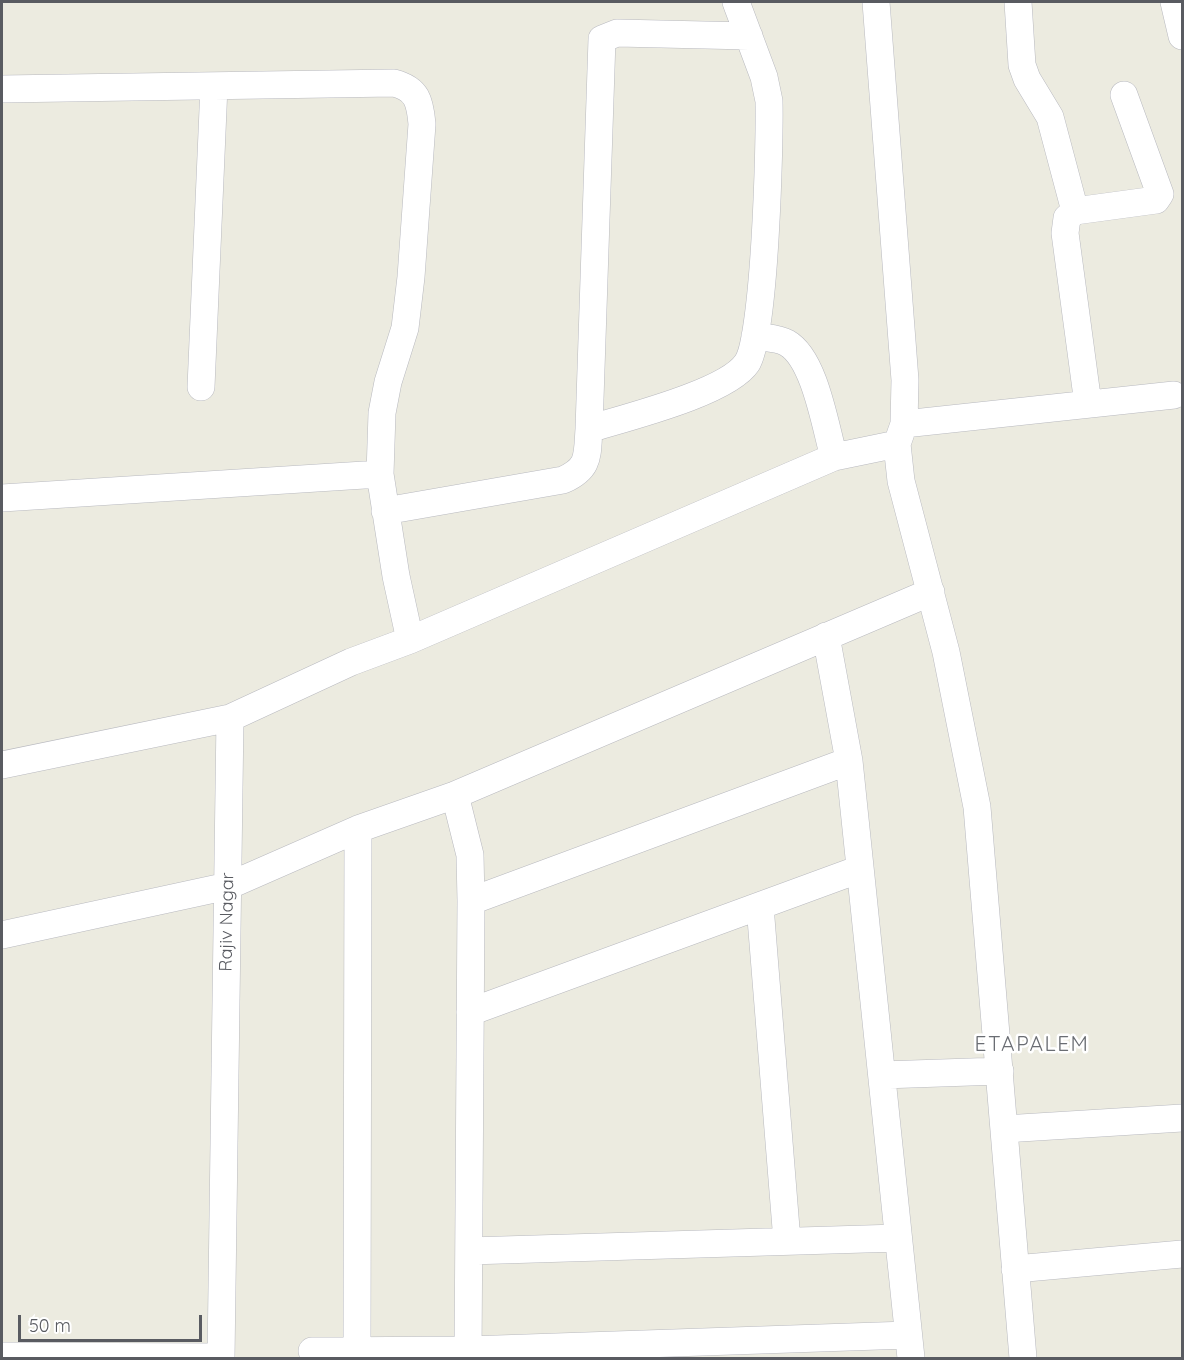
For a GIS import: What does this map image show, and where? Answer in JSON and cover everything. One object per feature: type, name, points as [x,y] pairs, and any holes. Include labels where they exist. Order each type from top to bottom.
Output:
[{"type":"street","points":[[589,429],[666,406],[731,376],[747,364],[755,336],[770,124],[769,100],[764,77],[736,2]]},
{"type":"street","points":[[876,2],[905,380],[901,434],[901,481],[932,592],[961,721],[977,807],[1023,1359]]},
{"type":"street","points":[[1018,2],[1022,65],[1027,79],[1044,103],[1050,117],[1075,212]]},
{"type":"street","points":[[1174,2],[1182,36]]},
{"type":"street","points":[[385,511],[563,480],[577,474],[584,466],[589,429],[602,39],[617,33],[749,36]]},
{"type":"street","points":[[2,89],[394,83],[407,86],[416,94],[421,105],[422,124],[411,277],[405,328],[388,382],[382,413],[380,474],[410,640]]},
{"type":"street","points":[[201,387],[214,86]]},
{"type":"street","points":[[1088,404],[1065,233],[1067,218],[1075,212],[1156,200],[1160,194],[1124,95]]},
{"type":"street","points":[[755,336],[784,341],[797,350],[807,365],[834,457]]},
{"type":"street","points":[[2,765],[230,718],[351,662],[410,640],[834,457],[901,434],[1088,404],[1174,395]]},
{"type":"street","points":[[2,498],[380,474]]},
{"type":"street","points":[[2,935],[228,886],[358,829],[455,795],[932,592]]},
{"type":"street","points":[[312,1351],[468,1354],[909,1347],[849,761],[826,636]]},
{"type":"street","name":"Rajiv Nagar","points":[[221,1358],[230,718]]},
{"type":"street","points":[[471,901],[849,761]]},
{"type":"street","points":[[455,795],[470,855],[468,1354]]},
{"type":"street","points":[[357,1351],[358,829]]},
{"type":"street","points":[[470,1012],[860,869]]},
{"type":"street","points":[[760,906],[787,1241]]},
{"type":"street","points":[[882,1075],[1000,1071]]},
{"type":"street","points":[[1004,1129],[1182,1118]]},
{"type":"street","points":[[469,1251],[898,1238]]},
{"type":"street","points":[[1015,1269],[1182,1254]]},
{"type":"street","points":[[2,1356],[221,1358]]},
{"type":"district","name":"ETAPALEM","points":[[1032,1045]]}]
